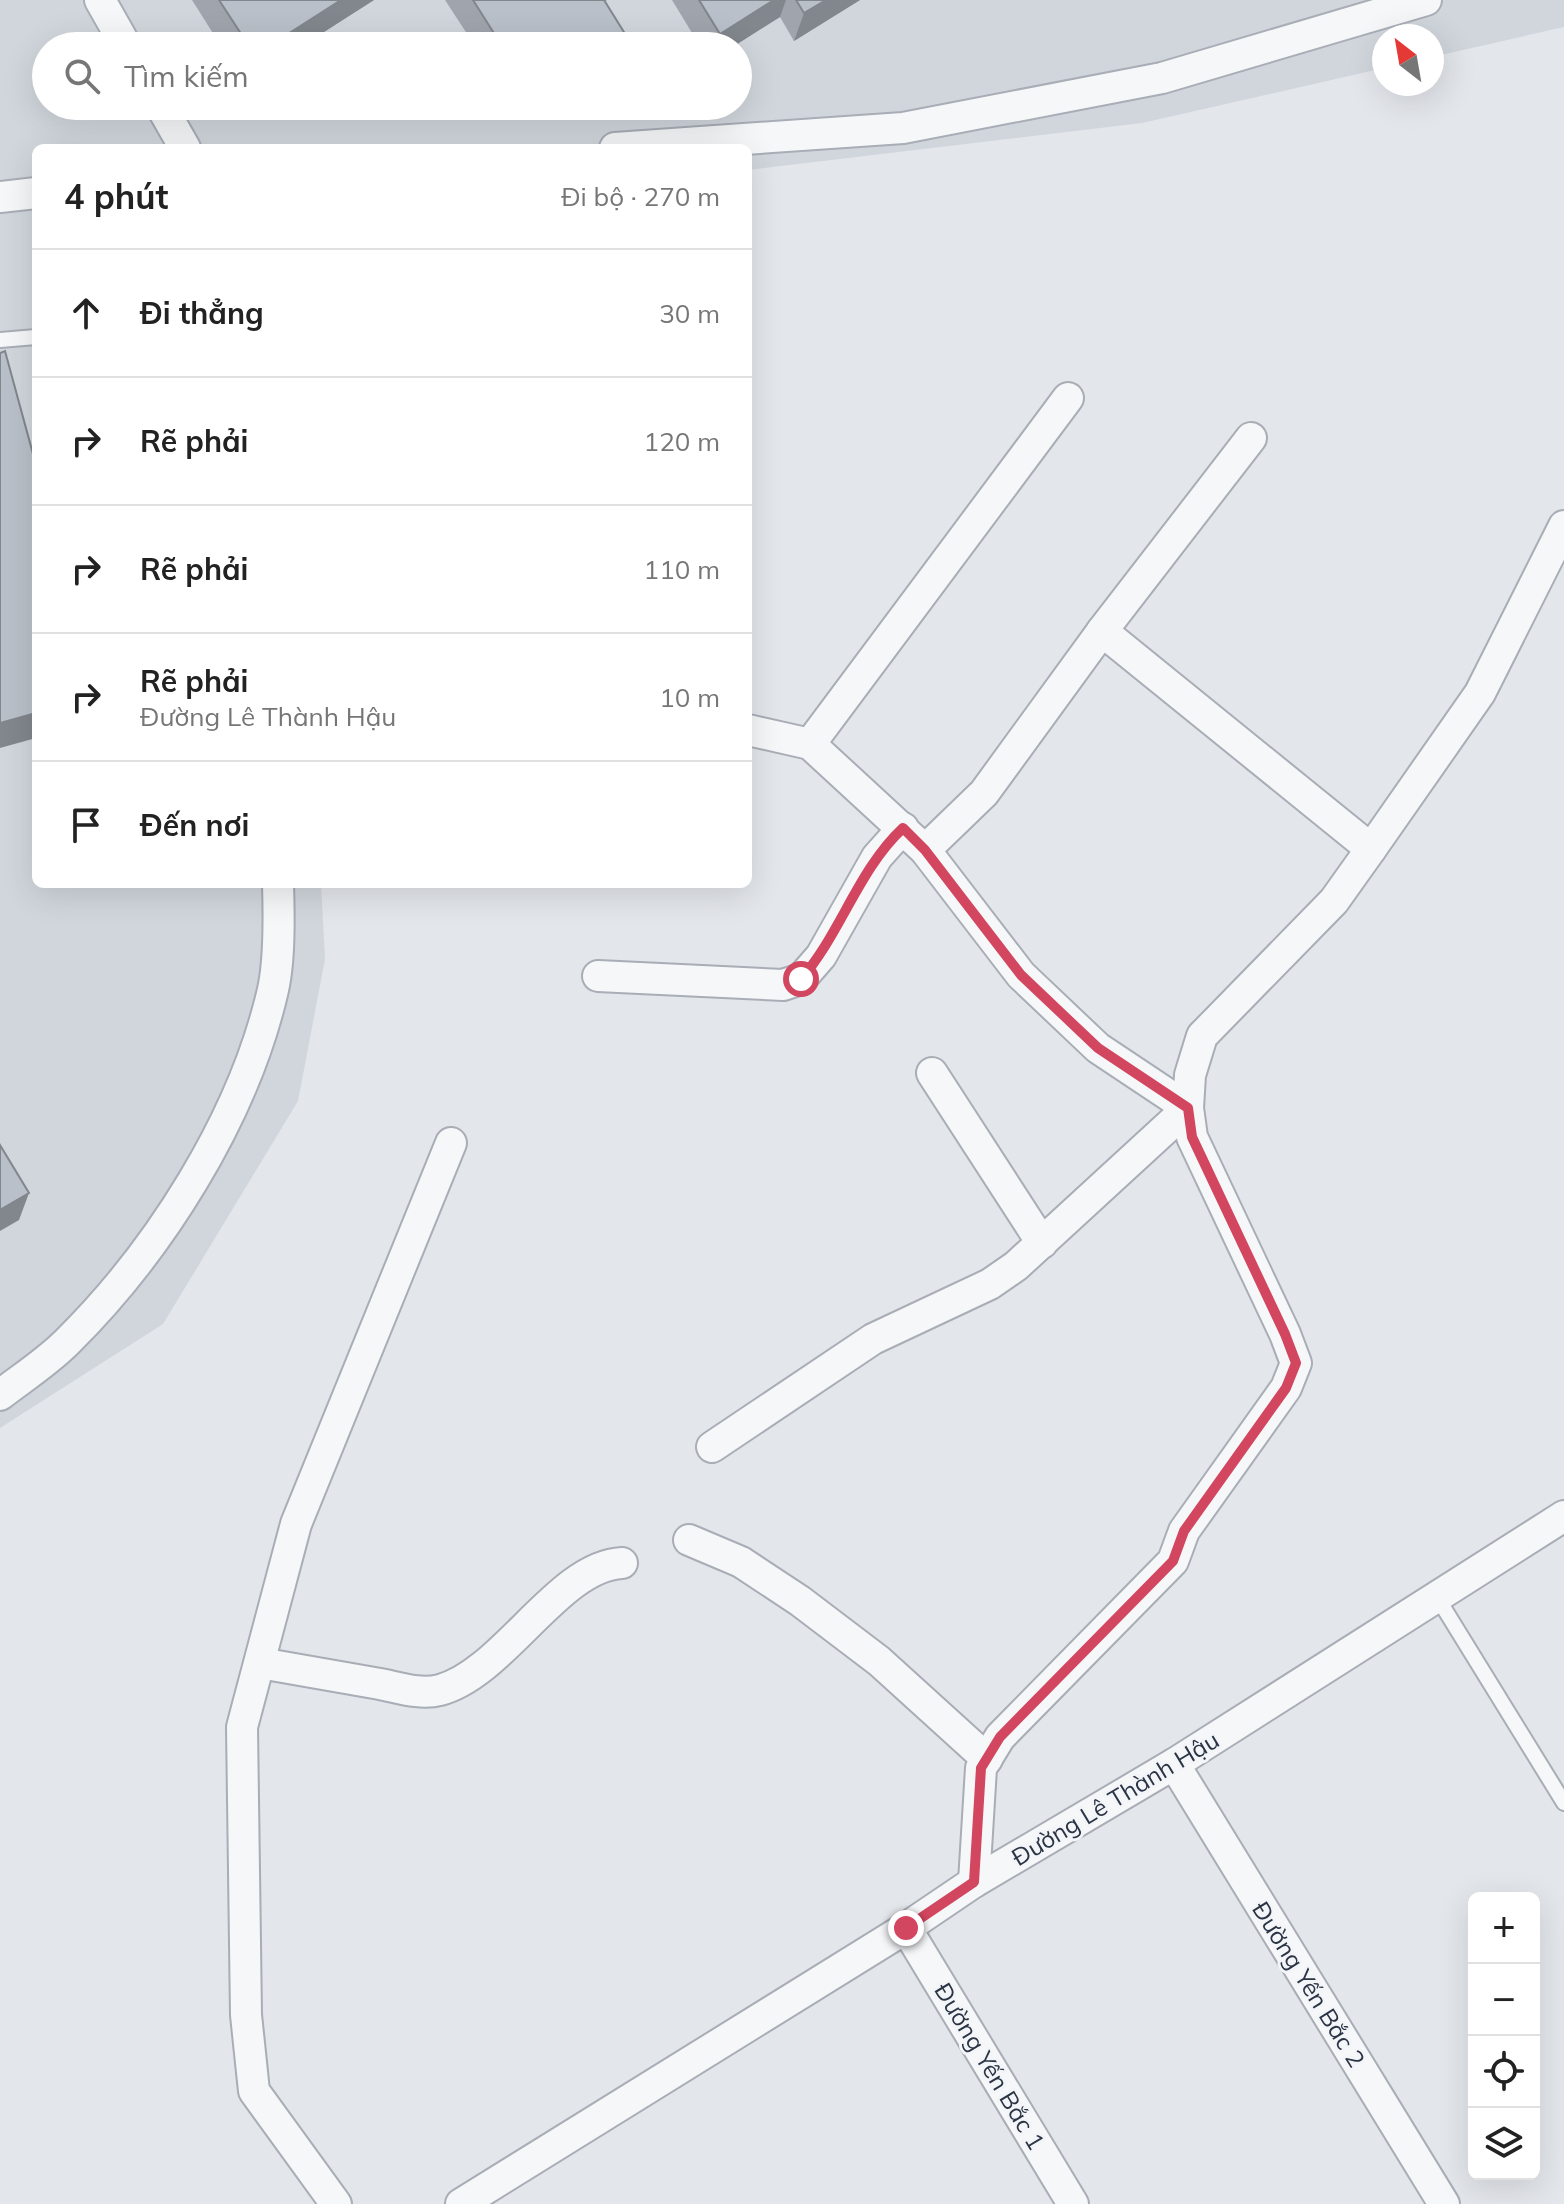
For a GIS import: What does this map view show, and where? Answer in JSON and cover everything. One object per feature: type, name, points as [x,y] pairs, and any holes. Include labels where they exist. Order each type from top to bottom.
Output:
[{"type":"street","points":[[100,0],[118,32]]},
{"type":"street","points":[[673,144],[903,128],[1162,78],[1426,0]]},
{"type":"street","points":[[169,120],[183,144]]},
{"type":"street","points":[[0,197],[32,193]]},
{"type":"street","points":[[810,744],[1068,398]]},
{"type":"street","points":[[925,850],[984,793],[1102,631],[1251,438]]},
{"type":"street","points":[[974,1882],[981,1768],[1000,1737],[1173,1561],[1184,1531],[1286,1388],[1296,1363],[1192,1137],[1188,1108],[1190,1075],[1202,1036],[1334,901],[1371,849],[1480,693],[1564,526]]},
{"type":"street","points":[[1102,631],[1371,849]]},
{"type":"street","points":[[752,731],[810,744],[925,850],[1021,975],[1098,1048],[1188,1108]]},
{"type":"street","points":[[598,976],[783,985],[801,979],[821,956],[877,857],[903,828]]},
{"type":"street","points":[[0,1395],[66,1344],[116,1288],[177,1209],[201,1168],[255,1050],[273,991],[278,888]]},
{"type":"street","points":[[932,1073],[1042,1243]]},
{"type":"street","points":[[712,1447],[855,1350],[990,1284],[1042,1243],[1188,1108]]},
{"type":"street","points":[[336,2204],[254,2091],[246,2015],[242,1727],[296,1524],[451,1143]]},
{"type":"street","name":"Đường Lê Thành Hậu","points":[[461,2204],[906,1928],[974,1882],[1174,1764],[1564,1516]]},
{"type":"street","points":[[689,1540],[741,1562],[800,1601],[879,1661],[987,1759]]},
{"type":"street","points":[[260,1663],[412,1691],[440,1690],[456,1684],[489,1660],[562,1593],[582,1579],[611,1563],[622,1563]]},
{"type":"street","name":"Đường Yến Bắc 2","points":[[1174,1764],[1444,2204]]},
{"type":"street","name":"Đường Yến Bắc 1","points":[[906,1928],[1073,2204]]},
{"type":"lane","points":[[0,340],[32,337]]},
{"type":"lane","points":[[1437,1597],[1564,1803]]},
{"type":"shaded area","points":[[0,0],[1564,0],[1564,27],[1444,54],[1444,24],[1372,24],[1372,71],[1142,123],[752,170],[752,144],[32,144],[32,888],[321,888],[325,959],[298,1101],[163,1324],[0,1428]]},
{"type":"building","points":[[219,0],[341,0],[291,32],[240,32]]},
{"type":"building","points":[[473,0],[604,0],[624,32],[493,32]]},
{"type":"building","points":[[699,0],[774,0],[723,32],[719,32]]},
{"type":"building","points":[[796,0],[826,0],[804,13]]},
{"type":"building","points":[[5,351],[32,450],[32,714],[0,723],[0,353]]},
{"type":"building","points":[[0,1145],[29,1193],[0,1210]]},
{"type":"route","points":[[801,979],[821,956],[877,857],[903,828],[925,850],[1021,975],[1098,1048],[1188,1108],[1192,1137],[1296,1363],[1286,1388],[1184,1531],[1173,1561],[1000,1737],[981,1768],[974,1882],[906,1928]]}]
